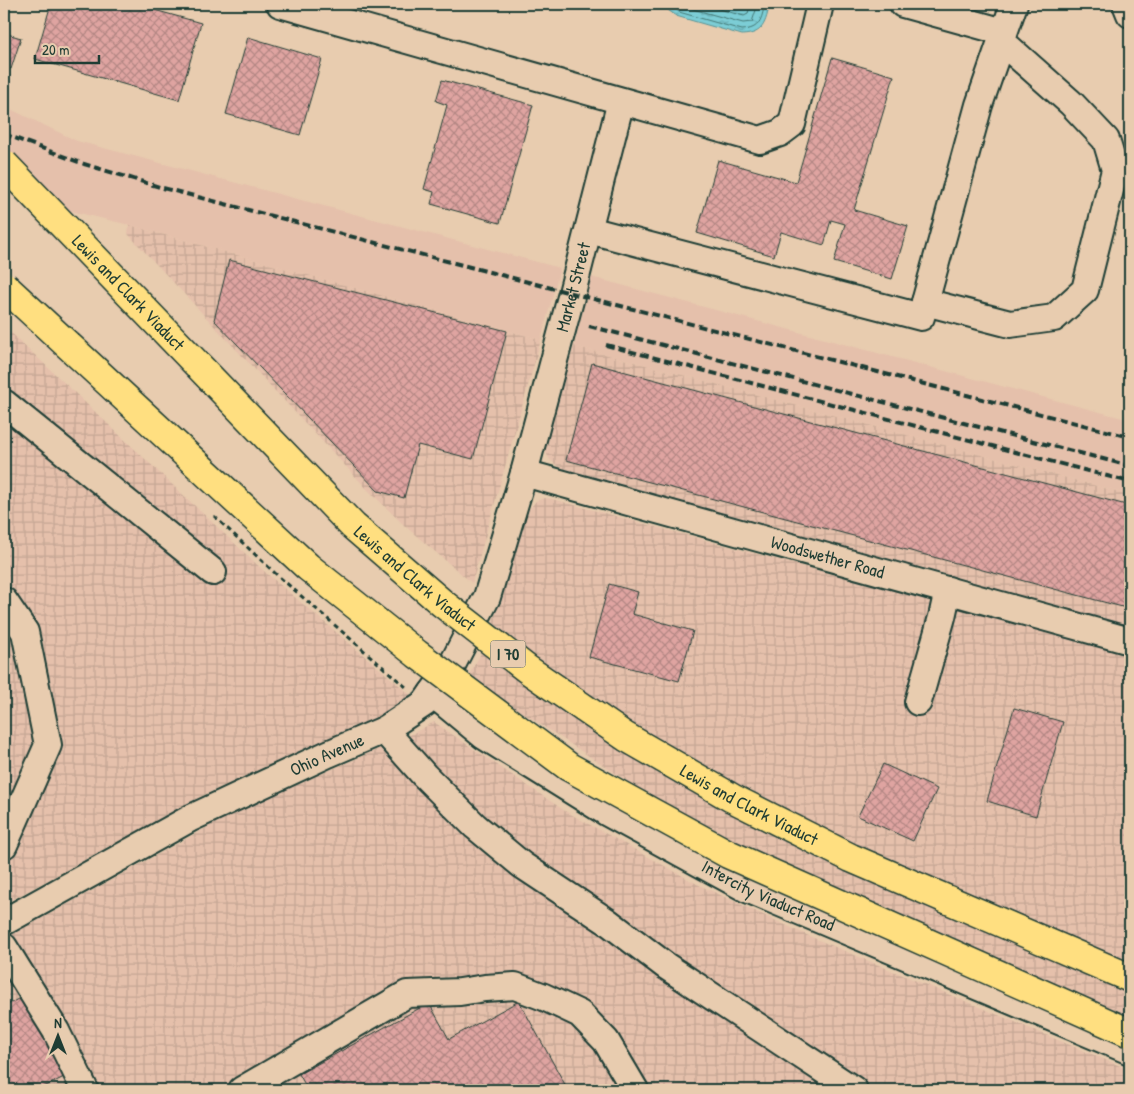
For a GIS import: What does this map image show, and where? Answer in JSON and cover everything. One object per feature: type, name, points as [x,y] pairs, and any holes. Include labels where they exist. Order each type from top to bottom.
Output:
[{"type":"highway","name":"Lewis and Clark Viaduct","points":[[4,164],[353,526],[442,603],[526,669],[626,737],[732,798],[850,858],[1130,978]]},
{"type":"highway","points":[[4,286],[308,567],[417,654],[569,767],[728,854],[1130,1033]]},
{"type":"street","points":[[280,4],[760,140],[780,133],[792,124],[820,4]]},
{"type":"street","points":[[903,4],[1003,37],[1106,140],[1114,170],[1085,290],[1054,318],[1010,324],[925,302]]},
{"type":"street","points":[[589,230],[921,317],[979,105],[1014,4]]},
{"type":"street","points":[[1126,4],[1130,14]]},
{"type":"street","name":"Market Street","points":[[524,473],[589,230],[621,101]]},
{"type":"street","points":[[4,404],[213,572]]},
{"type":"street","name":"Woodswether Road","points":[[524,473],[1130,641]]},
{"type":"street","name":"Ohio Avenue","points":[[4,922],[191,818],[384,730],[425,703],[452,665],[487,597],[524,473]]},
{"type":"street","points":[[918,702],[948,590]]},
{"type":"street","points":[[4,601],[24,632],[48,745],[4,845]]},
{"type":"street","name":"Intercity Viaduct Road","points":[[432,693],[484,736],[597,807],[746,889],[1130,1051]]},
{"type":"street","points":[[384,730],[424,775],[474,826],[522,865],[608,922],[666,966],[854,1090]]},
{"type":"street","points":[[4,947],[56,1031],[85,1090]]},
{"type":"street","points":[[242,1090],[407,994],[460,992],[515,986],[580,1014],[606,1041],[635,1090]]},
{"type":"shaded area","points":[[4,106],[77,141],[560,268],[541,340],[129,225],[67,210],[4,187]]},
{"type":"shaded area","points":[[129,225],[541,340],[472,583],[406,527],[368,490],[128,234]]},
{"type":"shaded area","points":[[591,277],[1130,420],[1130,495],[574,346]]},
{"type":"shaded area","points":[[4,326],[265,572],[412,696],[385,715],[204,795],[4,904]]},
{"type":"shaded area","points":[[574,346],[1130,495],[1130,627],[560,468],[550,460],[545,451],[545,440]]},
{"type":"shaded area","points":[[544,498],[1130,654],[1130,1023],[696,826],[468,677],[480,655],[508,580],[527,512],[536,501]]},
{"type":"shaded area","points":[[434,722],[565,811],[699,885],[809,936],[1130,1070],[1130,1090],[4,1090],[4,939],[237,811],[408,736]]},
{"type":"water","points":[[665,4],[770,4],[765,22],[759,30],[742,35],[676,16],[668,10]]},
{"type":"building","points":[[51,4],[133,4],[201,23],[179,100],[35,59]]},
{"type":"building","points":[[4,33],[21,38],[11,69],[4,66]]},
{"type":"building","points":[[248,37],[322,59],[300,135],[226,114]]},
{"type":"building","points":[[832,58],[894,76],[854,210],[908,226],[892,279],[834,262],[845,224],[831,220],[824,245],[781,232],[774,256],[697,233],[718,160],[796,182]]},
{"type":"building","points":[[442,80],[533,105],[500,223],[431,204],[434,192],[424,189],[447,105],[436,101]]},
{"type":"building","points":[[229,260],[507,331],[473,459],[418,445],[404,498],[378,491],[214,320]]},
{"type":"building","points":[[592,363],[1130,506],[1130,609],[566,460]]},
{"type":"building","points":[[609,584],[638,592],[632,614],[693,631],[679,681],[589,657]]},
{"type":"building","points":[[4,682],[10,694],[4,698]]},
{"type":"building","points":[[1014,708],[1063,722],[1036,816],[987,801]]},
{"type":"building","points":[[883,764],[937,789],[913,841],[858,816]]},
{"type":"building","points":[[23,996],[66,1076],[38,1090],[4,1090],[4,1007]]},
{"type":"building","points":[[519,1001],[568,1090],[308,1090],[299,1074],[429,1003],[449,1039]]},
{"type":"railway","points":[[4,134],[84,164],[163,188],[1130,437]]},
{"type":"railway","points":[[589,326],[1130,466]]},
{"type":"railway","points":[[606,345],[1130,482]]}]
